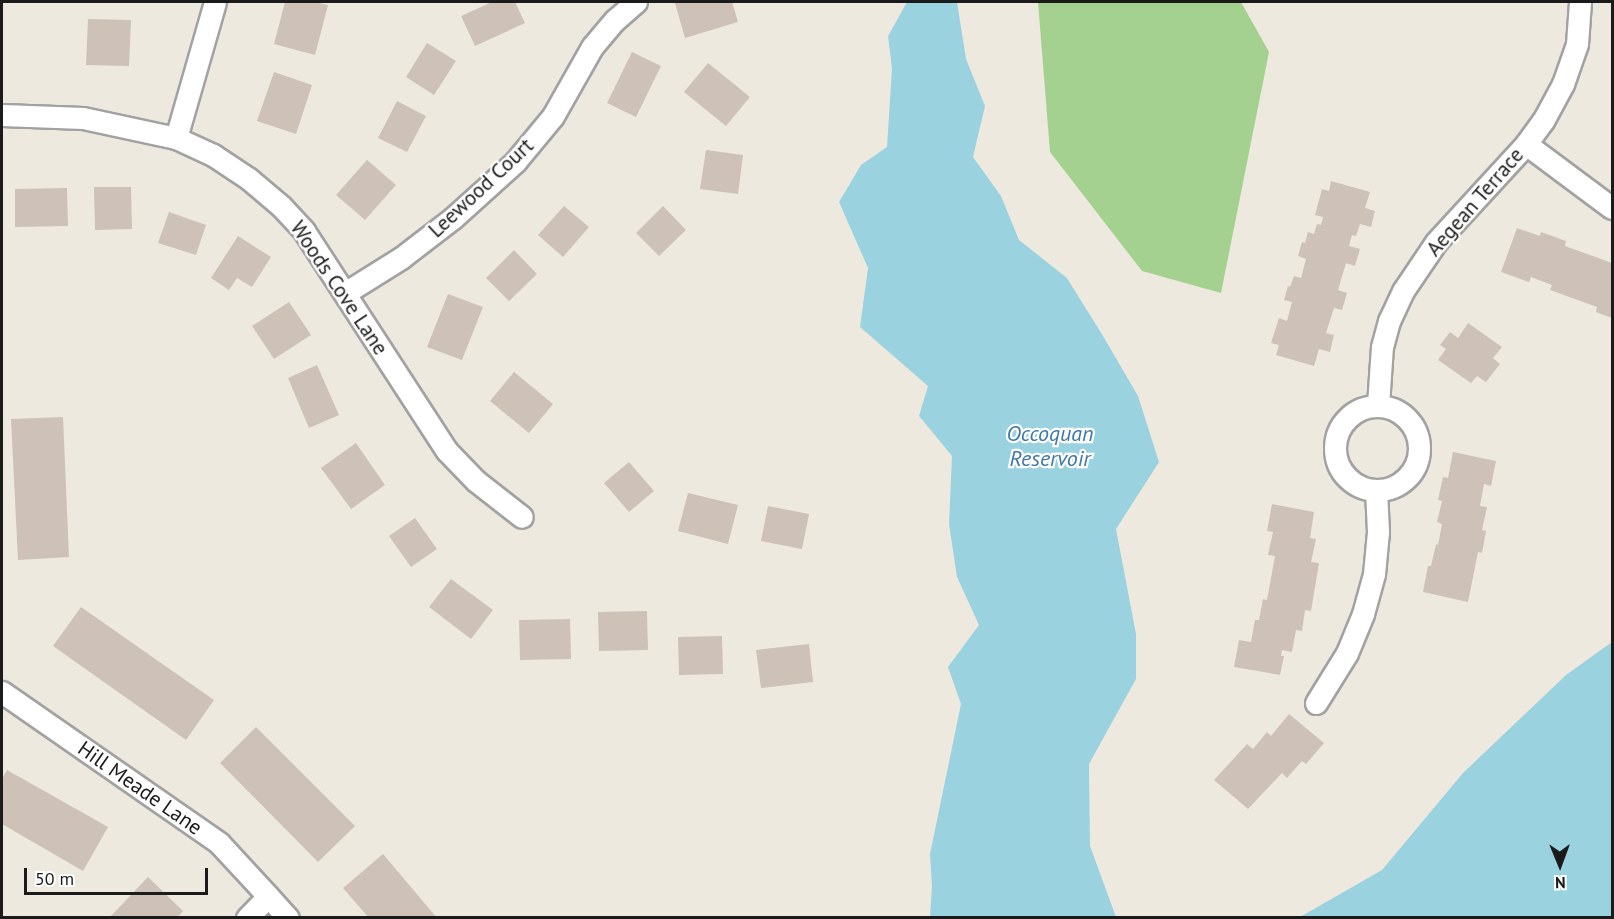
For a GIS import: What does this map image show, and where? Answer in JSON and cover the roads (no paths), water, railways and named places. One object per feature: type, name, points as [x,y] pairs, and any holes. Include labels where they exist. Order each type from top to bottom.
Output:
[{"type":"street","points":[[176,138],[215,2]]},
{"type":"street","name":"Leewood Court","points":[[345,293],[401,258],[453,219],[515,162],[553,116],[592,47],[615,20],[636,2]]},
{"type":"street","name":"Aegean Terrace","points":[[1378,405],[1382,347],[1389,321],[1403,291],[1436,242],[1526,144],[1563,84],[1577,45],[1580,2]]},
{"type":"street","name":"Woods Cove Lane","points":[[2,115],[83,118],[176,138],[222,161],[249,178],[281,206],[304,231],[447,451],[476,481],[522,518]]},
{"type":"street","points":[[1526,144],[1612,208]]},
{"type":"street","points":[[1378,405],[1394,407],[1407,417],[1416,430],[1419,445],[1418,461],[1401,484],[1376,490],[1360,487],[1348,480],[1338,468],[1334,454],[1334,442],[1340,428],[1353,414],[1378,405]]},
{"type":"street","points":[[1316,703],[1347,653],[1363,614],[1374,574],[1378,532],[1376,490]]},
{"type":"street","name":"Hill Meade Lane","points":[[2,692],[219,843],[288,918]]},
{"type":"street","points":[[247,918],[268,896]]},
{"type":"water","name":"Occoquan Reservoir","points":[[907,2],[957,2],[966,59],[985,106],[973,157],[1001,196],[1019,240],[1067,278],[1103,336],[1138,396],[1159,462],[1116,529],[1136,634],[1136,679],[1089,764],[1090,846],[1116,917],[930,917],[932,886],[930,854],[961,704],[948,667],[979,625],[957,577],[949,524],[952,456],[919,416],[928,386],[860,327],[868,268],[839,202],[861,165],[887,147],[892,69],[888,36]]},
{"type":"water","points":[[1612,642],[1612,917],[1300,917],[1382,870],[1463,773],[1566,675]]}]
